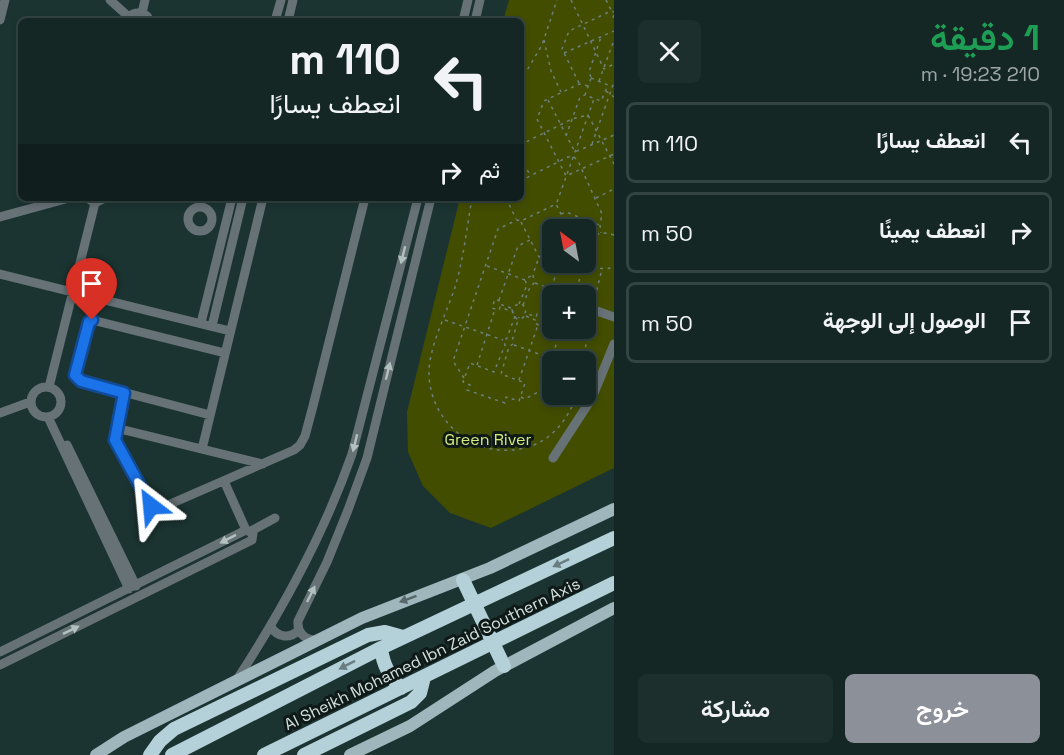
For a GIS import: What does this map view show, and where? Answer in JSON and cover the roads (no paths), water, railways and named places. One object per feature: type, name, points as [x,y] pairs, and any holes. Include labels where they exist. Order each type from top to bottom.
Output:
[{"type":"highway","name":"Al Sheikh Mohamed Ibn Zaid Southern Axis","points":[[172,755],[403,637],[614,538]]},
{"type":"highway","points":[[463,580],[504,666]]},
{"type":"highway","name":"Al Sheikh Mohamed Ibn Zaid Southern Axis","points":[[264,755],[614,583]]},
{"type":"highway","name":"Al Sheikh Mohamed Ibn Zaid Southern Axis","points":[[150,755],[160,741],[174,729],[368,635],[385,632],[403,637]]},
{"type":"highway","points":[[381,648],[384,666],[401,688]]},
{"type":"highway","points":[[304,755],[411,702],[420,693],[424,677]]},
{"type":"main road","points":[[96,755],[124,737],[314,640],[401,602],[463,580],[614,509]]},
{"type":"main road","points":[[351,754],[410,726],[504,666],[614,608]]},
{"type":"street","points":[[0,20],[5,0]]},
{"type":"street","points":[[110,0],[128,18]]},
{"type":"street","points":[[142,13],[145,0]]},
{"type":"street","points":[[276,18],[281,0]]},
{"type":"street","points":[[289,18],[293,0]]},
{"type":"street","points":[[464,18],[468,0]]},
{"type":"street","points":[[476,18],[480,0]]},
{"type":"street","points":[[130,18],[137,13],[142,13],[148,18]]},
{"type":"street","points":[[0,217],[58,201]]},
{"type":"street","points":[[49,387],[73,292],[91,201]]},
{"type":"street","points":[[201,323],[231,201]]},
{"type":"street","points":[[212,326],[242,201]]},
{"type":"street","points":[[202,449],[262,201]]},
{"type":"street","points":[[124,393],[114,435],[117,445],[151,506],[155,509],[294,450],[305,436],[364,201]]},
{"type":"street","points":[[238,678],[271,627],[305,563],[346,471],[417,201]]},
{"type":"street","points":[[314,640],[305,637],[299,630],[298,621],[331,551],[367,458],[430,201]]},
{"type":"street","points":[[213,220],[236,226]]},
{"type":"street","points":[[0,274],[230,331]]},
{"type":"street","points":[[597,310],[614,317]]},
{"type":"street","points":[[148,332],[153,312]]},
{"type":"street","points":[[210,415],[81,381],[75,375],[89,322],[92,320],[148,332],[225,353]]},
{"type":"street","points":[[554,458],[596,391],[614,344]]},
{"type":"street","points":[[49,387],[56,390],[60,396],[59,410],[51,416],[35,414],[30,402],[32,395],[36,390],[49,387]]},
{"type":"street","points":[[0,413],[30,402]]},
{"type":"street","points":[[51,416],[132,587]]},
{"type":"street","points":[[116,428],[263,464]]},
{"type":"street","points":[[0,665],[252,540],[254,535],[248,530],[224,481]]},
{"type":"street","points":[[0,652],[275,518]]},
{"type":"street","points":[[271,627],[276,633],[284,636],[292,635],[299,630]]},
{"type":"street","points":[[30,637],[35,647]]},
{"type":"park label","name":"Green River","points":[[488,439]]}]
